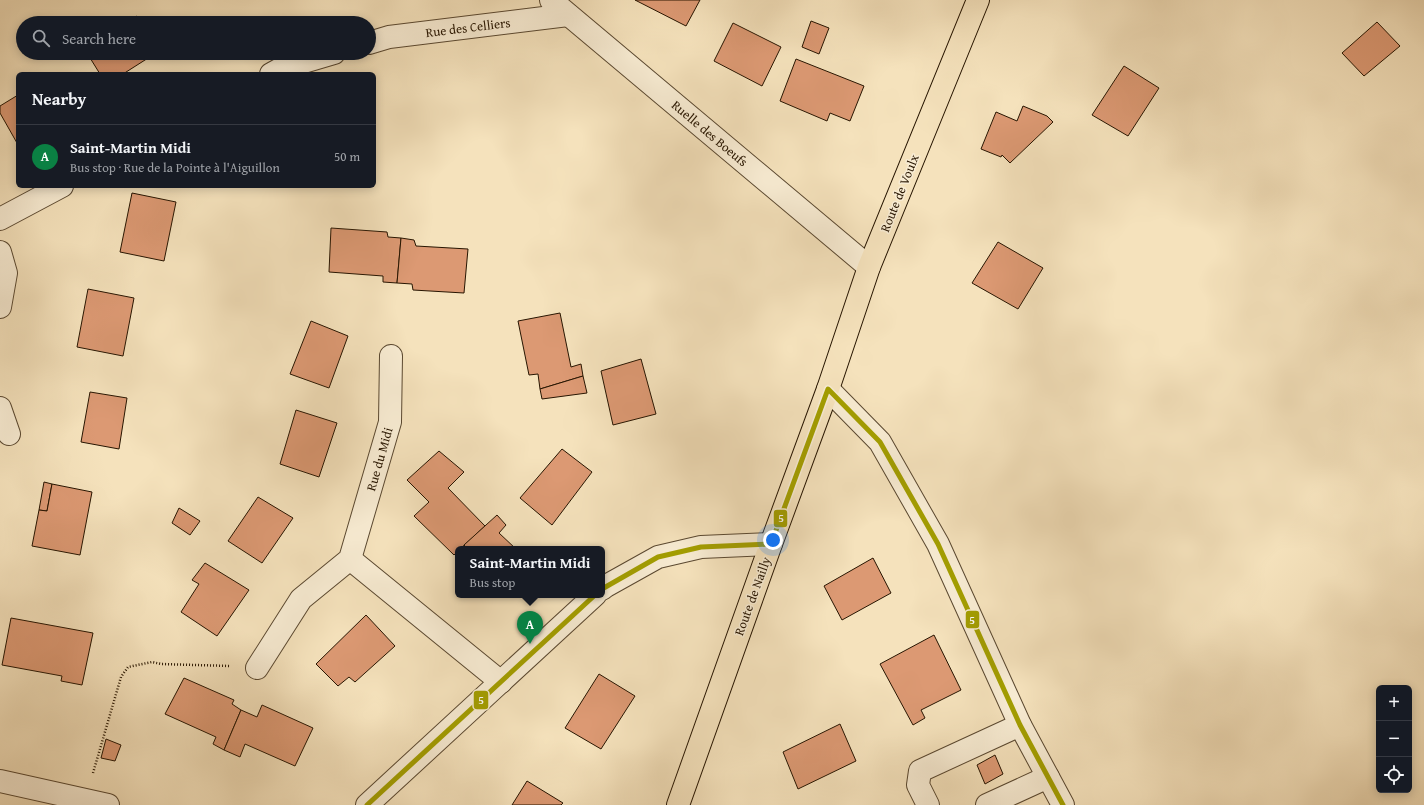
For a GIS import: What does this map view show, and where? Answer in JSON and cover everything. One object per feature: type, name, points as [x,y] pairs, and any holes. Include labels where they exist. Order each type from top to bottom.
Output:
[{"type":"main road","name":"Route de Voulx","points":[[828,389],[869,266],[978,0]]},
{"type":"main road","name":"Route de Nailly","points":[[678,805],[770,544],[828,389]]},
{"type":"street","name":"Ruelle des Boeufs","points":[[551,0],[869,266]]},
{"type":"street","name":"Rue des Celliers","points":[[376,41],[389,37],[568,15]]},
{"type":"street","points":[[275,72],[310,60]]},
{"type":"street","points":[[0,219],[58,188]]},
{"type":"street","points":[[0,252],[6,273],[0,307]]},
{"type":"street","name":"Rue du Midi","points":[[350,559],[390,422],[391,356]]},
{"type":"street","points":[[828,389],[880,442],[938,544],[1020,725],[1063,805]]},
{"type":"street","points":[[0,408],[9,434]]},
{"type":"street","points":[[605,587],[658,557],[702,547],[770,544]]},
{"type":"street","points":[[257,668],[301,599],[350,559],[501,682]]},
{"type":"street","points":[[366,805],[592,598]]},
{"type":"street","points":[[928,805],[918,785],[920,771],[1020,725]]},
{"type":"street","points":[[987,805],[1048,777]]},
{"type":"street","points":[[0,780],[108,805]]},
{"type":"path","points":[[85,800],[121,677],[128,666],[152,662],[161,664],[257,668]]},
{"type":"building","points":[[635,0],[700,0],[686,26]]},
{"type":"building","points":[[811,21],[829,28],[819,54],[802,47]]},
{"type":"building","points":[[1377,22],[1400,46],[1364,76],[1342,53]]},
{"type":"building","points":[[733,23],[781,47],[762,86],[714,61]]},
{"type":"building","points":[[796,59],[864,86],[850,121],[830,113],[827,121],[780,101]]},
{"type":"building","points":[[91,60],[145,60],[126,72],[99,72]]},
{"type":"building","points":[[1124,66],[1159,88],[1128,136],[1092,115]]},
{"type":"building","points":[[16,96],[16,141],[0,113],[0,106]]},
{"type":"building","points":[[1023,106],[1047,116],[1053,122],[1010,163],[1002,155],[1001,157],[981,149],[996,112],[1017,121]]},
{"type":"building","points":[[132,193],[176,202],[164,261],[120,252]]},
{"type":"building","points":[[331,228],[387,232],[388,237],[401,238],[397,283],[383,282],[383,276],[329,272]]},
{"type":"building","points":[[401,238],[414,240],[416,246],[468,249],[464,293],[413,290],[412,284],[397,283]]},
{"type":"building","points":[[998,242],[1043,268],[1018,309],[972,283]]},
{"type":"building","points":[[88,289],[134,298],[123,356],[77,347]]},
{"type":"building","points":[[560,313],[571,367],[581,364],[583,376],[540,389],[538,374],[529,375],[518,321]]},
{"type":"building","points":[[311,321],[348,336],[329,388],[290,374]]},
{"type":"building","points":[[641,359],[656,414],[613,425],[601,371]]},
{"type":"building","points":[[583,376],[587,393],[542,399],[540,389]]},
{"type":"building","points":[[90,392],[127,398],[119,449],[81,442]]},
{"type":"building","points":[[296,410],[337,423],[319,477],[280,464]]},
{"type":"building","points":[[562,449],[592,472],[552,525],[520,498]]},
{"type":"building","points":[[439,451],[464,472],[448,488],[485,526],[463,546],[455,546],[454,555],[414,516],[429,502],[407,480]]},
{"type":"building","points":[[44,482],[52,484],[47,511],[39,510]]},
{"type":"building","points":[[52,484],[92,492],[80,555],[32,546],[39,510],[47,511]]},
{"type":"building","points":[[258,497],[293,518],[262,563],[228,541]]},
{"type":"building","points":[[179,508],[200,521],[190,535],[172,523]]},
{"type":"building","points":[[497,515],[506,525],[499,533],[513,546],[465,546],[464,545]]},
{"type":"building","points":[[873,558],[891,593],[842,620],[824,586]]},
{"type":"building","points":[[205,563],[249,590],[217,636],[181,612],[199,584],[192,580]]},
{"type":"building","points":[[366,615],[395,646],[355,682],[349,677],[338,686],[316,664]]},
{"type":"building","points":[[11,618],[93,633],[82,685],[61,681],[62,676],[2,665]]},
{"type":"building","points":[[934,635],[961,690],[921,710],[925,718],[913,725],[880,664]]},
{"type":"building","points":[[599,674],[635,696],[601,749],[565,728]]},
{"type":"building","points":[[184,678],[234,700],[232,704],[241,710],[224,750],[213,744],[216,737],[165,714]]},
{"type":"building","points":[[262,705],[313,728],[295,766],[245,744],[240,757],[224,750],[241,710],[257,717]]},
{"type":"building","points":[[840,724],[856,761],[798,789],[783,752]]},
{"type":"building","points":[[106,739],[121,745],[115,761],[101,758]]},
{"type":"building","points":[[995,755],[1003,774],[985,784],[977,765]]},
{"type":"building","points":[[527,781],[563,803],[561,805],[512,805]]},
{"type":"transit line","name":"5","points":[[605,587],[658,557],[701,547],[771,544],[828,389],[880,442],[938,544],[1020,725],[1063,805]]},
{"type":"transit line","name":"5","points":[[367,805],[592,598]]},
{"type":"place","name":"Saint-Martin Midi","points":[[530,644]]}]
